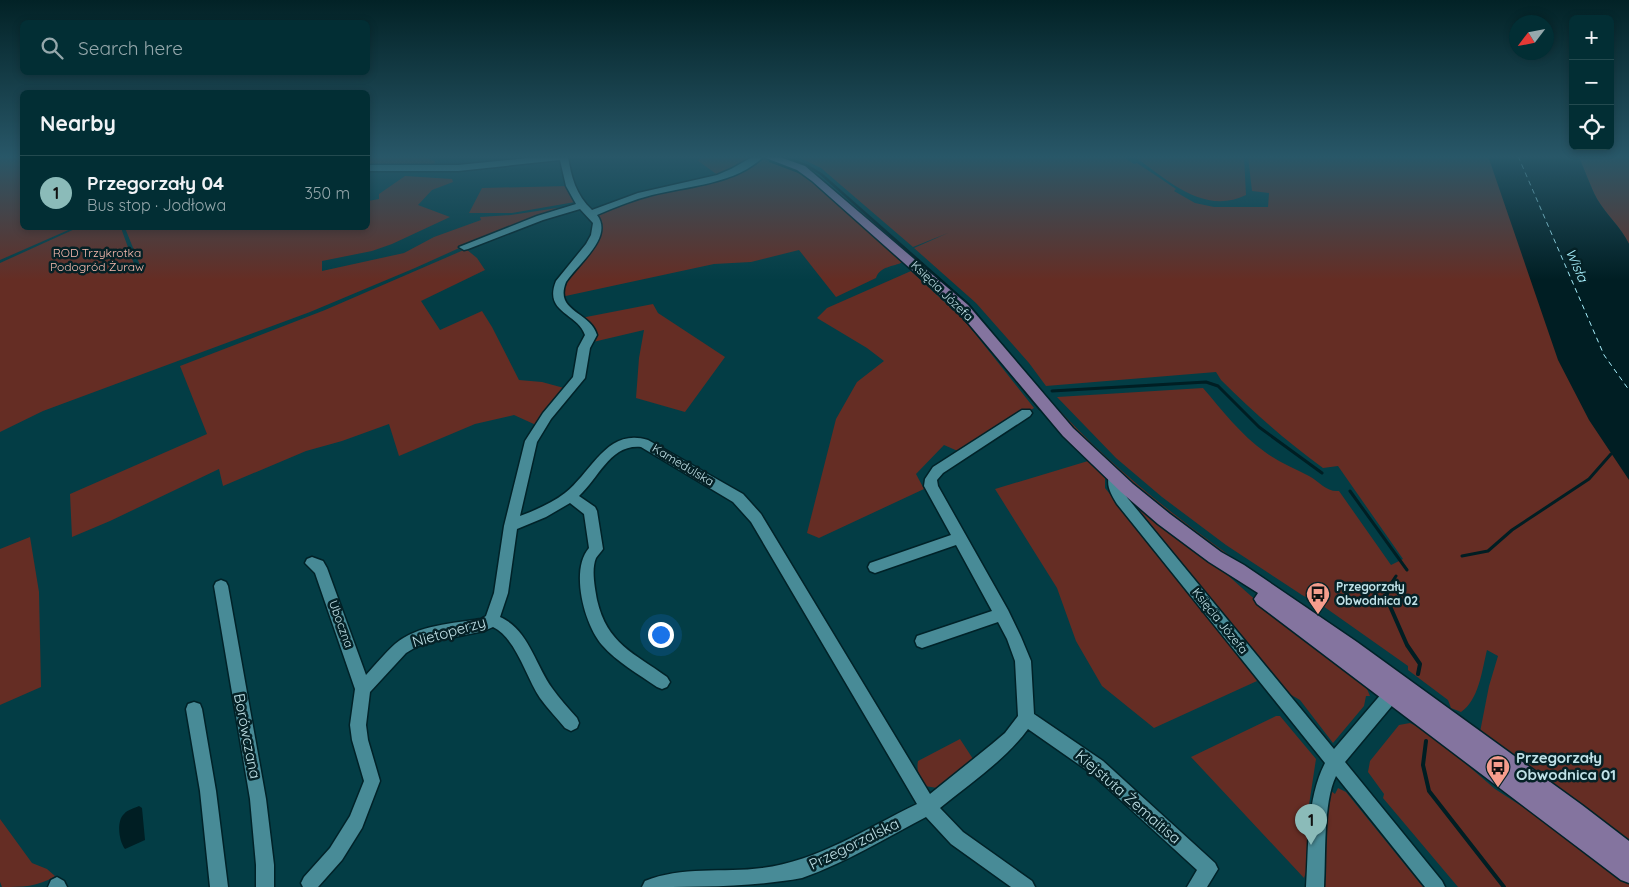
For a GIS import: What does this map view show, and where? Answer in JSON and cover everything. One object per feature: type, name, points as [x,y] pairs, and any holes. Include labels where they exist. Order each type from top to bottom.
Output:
[{"type":"main road","name":"Księcia Józefa","points":[[837,197],[916,265],[962,308],[1051,413],[1115,477],[1164,519],[1215,557],[1236,578],[1267,602],[1396,690],[1433,708],[1629,854]]},
{"type":"main road","points":[[1396,690],[1629,872]]},
{"type":"street","points":[[511,526],[531,441],[547,416],[579,378],[584,348],[591,336],[590,331],[561,302],[558,292],[561,283],[590,246],[598,228],[593,217],[578,197]]},
{"type":"street","points":[[593,217],[639,197]]},
{"type":"street","points":[[464,247],[540,218],[582,205]]},
{"type":"street","points":[[1026,413],[938,470],[931,479],[931,486],[1003,614],[1023,661],[1026,718]]},
{"type":"street","name":"Kamedulska","points":[[511,526],[570,496],[611,449],[621,443],[636,440],[671,457],[738,498],[756,518],[928,807]]},
{"type":"street","name":"Księcia Józefa","points":[[1115,477],[1115,486],[1120,497],[1131,512],[1436,887]]},
{"type":"street","points":[[570,496],[590,511],[596,549],[591,552],[586,568],[590,600],[599,631],[608,641],[662,682]]},
{"type":"street","name":"Nietoperzy","points":[[364,689],[401,648],[408,643],[419,638],[484,625],[492,620],[501,593],[511,526]]},
{"type":"street","points":[[875,567],[959,538]]},
{"type":"street","name":"Uboczna","points":[[312,563],[318,565],[322,572],[364,689]]},
{"type":"street","name":"Borówczana","points":[[221,586],[258,799],[265,887]]},
{"type":"street","points":[[922,641],[1003,614]]},
{"type":"street","points":[[492,620],[505,626],[513,634],[546,693],[570,723]]},
{"type":"street","points":[[310,883],[336,854],[356,822],[372,780],[360,740],[358,725],[364,689]]},
{"type":"street","points":[[1315,887],[1324,782],[1334,762],[1396,690]]},
{"type":"street","points":[[194,709],[208,792],[219,887]]},
{"type":"street","name":"Przegorzalska","points":[[651,887],[664,883],[762,877],[801,869],[928,807],[998,750],[1011,738],[1026,718]]},
{"type":"street","name":"Kiejstuta Żemaitisa","points":[[1026,718],[1097,767],[1209,869],[1196,887]]},
{"type":"street","points":[[928,807],[957,838],[1026,887]]},
{"type":"green space","points":[[0,197],[20,197],[20,230],[68,230],[0,260]]},
{"type":"green space","name":"ROD Trzykrotka Podogród Żuraw","points":[[379,197],[425,197],[418,205],[450,217],[392,244],[372,251],[322,261],[322,271],[404,253],[434,237],[481,220],[480,217],[511,215],[570,206],[466,245],[310,312],[43,411],[0,432],[0,263],[73,230],[122,230],[137,272],[142,270],[126,230],[370,230],[370,201],[379,199]]},
{"type":"green space","points":[[477,197],[573,197],[575,202],[512,213],[469,213]]},
{"type":"green space","points":[[833,197],[903,262],[880,271],[876,278],[836,297],[799,250],[751,262],[714,264],[561,297],[572,272],[595,242],[602,226],[597,215],[641,198]]},
{"type":"green space","points":[[855,197],[1185,197],[1195,203],[1214,207],[1268,207],[1269,197],[1507,197],[1629,475],[1629,844],[1480,732],[1489,686],[1498,656],[1487,650],[1479,684],[1472,700],[1461,712],[1451,708],[1448,700],[1408,670],[1408,666],[1323,606],[1302,595],[1226,545],[1162,497],[1116,458],[1057,397],[1203,388],[1240,430],[1265,452],[1330,490],[1339,491],[1391,565],[1403,559],[1338,466],[1323,468],[1309,458],[1245,403],[1221,380],[1216,372],[1046,386],[1029,363],[976,303],[914,248],[948,233],[913,247]]},
{"type":"green space","points":[[1199,197],[1238,197],[1215,201]]},
{"type":"green space","points":[[1596,197],[1629,197],[1629,244],[1622,232]]},
{"type":"green space","points":[[466,249],[477,258],[485,270],[421,301],[440,330],[482,311],[519,380],[542,382],[564,388],[566,392],[536,425],[514,415],[475,424],[399,456],[389,424],[342,441],[306,451],[223,486],[219,469],[72,537],[70,494],[207,434],[180,366],[325,310]]},
{"type":"green space","points":[[911,271],[965,321],[1034,408],[960,452],[944,445],[916,474],[924,489],[819,538],[807,533],[836,419],[857,382],[884,361],[867,348],[817,318],[827,308]]},
{"type":"green space","points":[[653,304],[658,313],[725,357],[685,412],[636,398],[639,358],[644,330],[593,342],[581,318]]},
{"type":"green space","points":[[1047,399],[1135,483],[1164,507],[1290,598],[1248,573],[1143,495],[1083,440]]},
{"type":"green space","points":[[1088,461],[1105,475],[1105,488],[1235,648],[1257,681],[1154,728],[1102,686],[1076,641],[1057,588],[995,489]]},
{"type":"green space","points":[[1126,495],[1223,571],[1251,596],[1365,684],[1370,696],[1366,696],[1364,706],[1333,743],[1300,700],[1286,692]]},
{"type":"green space","points":[[30,537],[39,592],[41,687],[0,705],[0,549]]},
{"type":"green space","points":[[1276,716],[1280,716],[1316,759],[1309,805],[1306,872],[1304,878],[1191,757]]},
{"type":"green space","points":[[1410,723],[1429,732],[1495,789],[1549,824],[1629,884],[1629,887],[1458,887],[1383,798],[1384,794],[1368,772],[1370,761],[1399,725]]},
{"type":"green space","points":[[960,739],[975,762],[937,788],[925,786],[918,771],[918,761]]},
{"type":"green space","points":[[1338,788],[1346,792],[1423,887],[1323,887],[1328,804],[1331,791],[1335,794]]},
{"type":"green space","points":[[0,819],[32,863],[47,869],[55,876],[36,884],[2,887],[0,882]]},
{"type":"water","name":"Wisła","points":[[1502,197],[1596,197],[1629,244],[1629,480],[1589,420],[1558,360]]},
{"type":"water","points":[[139,806],[142,808],[145,840],[125,849],[120,837],[119,826],[121,817],[129,810]]},
{"type":"waterway","points":[[847,197],[969,305],[1003,346]]},
{"type":"waterway","points":[[948,301],[988,346]]},
{"type":"waterway","points":[[987,345],[1040,409]]},
{"type":"waterway","points":[[1002,345],[1042,392]]},
{"type":"waterway","points":[[1052,391],[1206,382],[1218,386],[1259,427],[1322,473]]},
{"type":"waterway","points":[[1462,556],[1488,551],[1512,530],[1589,479],[1611,454]]},
{"type":"waterway","points":[[1350,491],[1407,570]]},
{"type":"waterway","points":[[1390,585],[1396,576]]},
{"type":"waterway","points":[[1390,584],[1386,597],[1407,645],[1420,664],[1418,674]]},
{"type":"waterway","points":[[1426,741],[1423,765],[1429,791],[1504,887]]},
{"type":"ferry route","points":[[1536,197],[1604,355],[1629,390]]},
{"type":"place","name":"Przegorzały Obwodnica 02","points":[[1318,615]]},
{"type":"place","name":"Przegorzały Obwodnica 01","points":[[1498,788]]},
{"type":"place","name":"Przegorzały 04","points":[[1311,845]]}]
